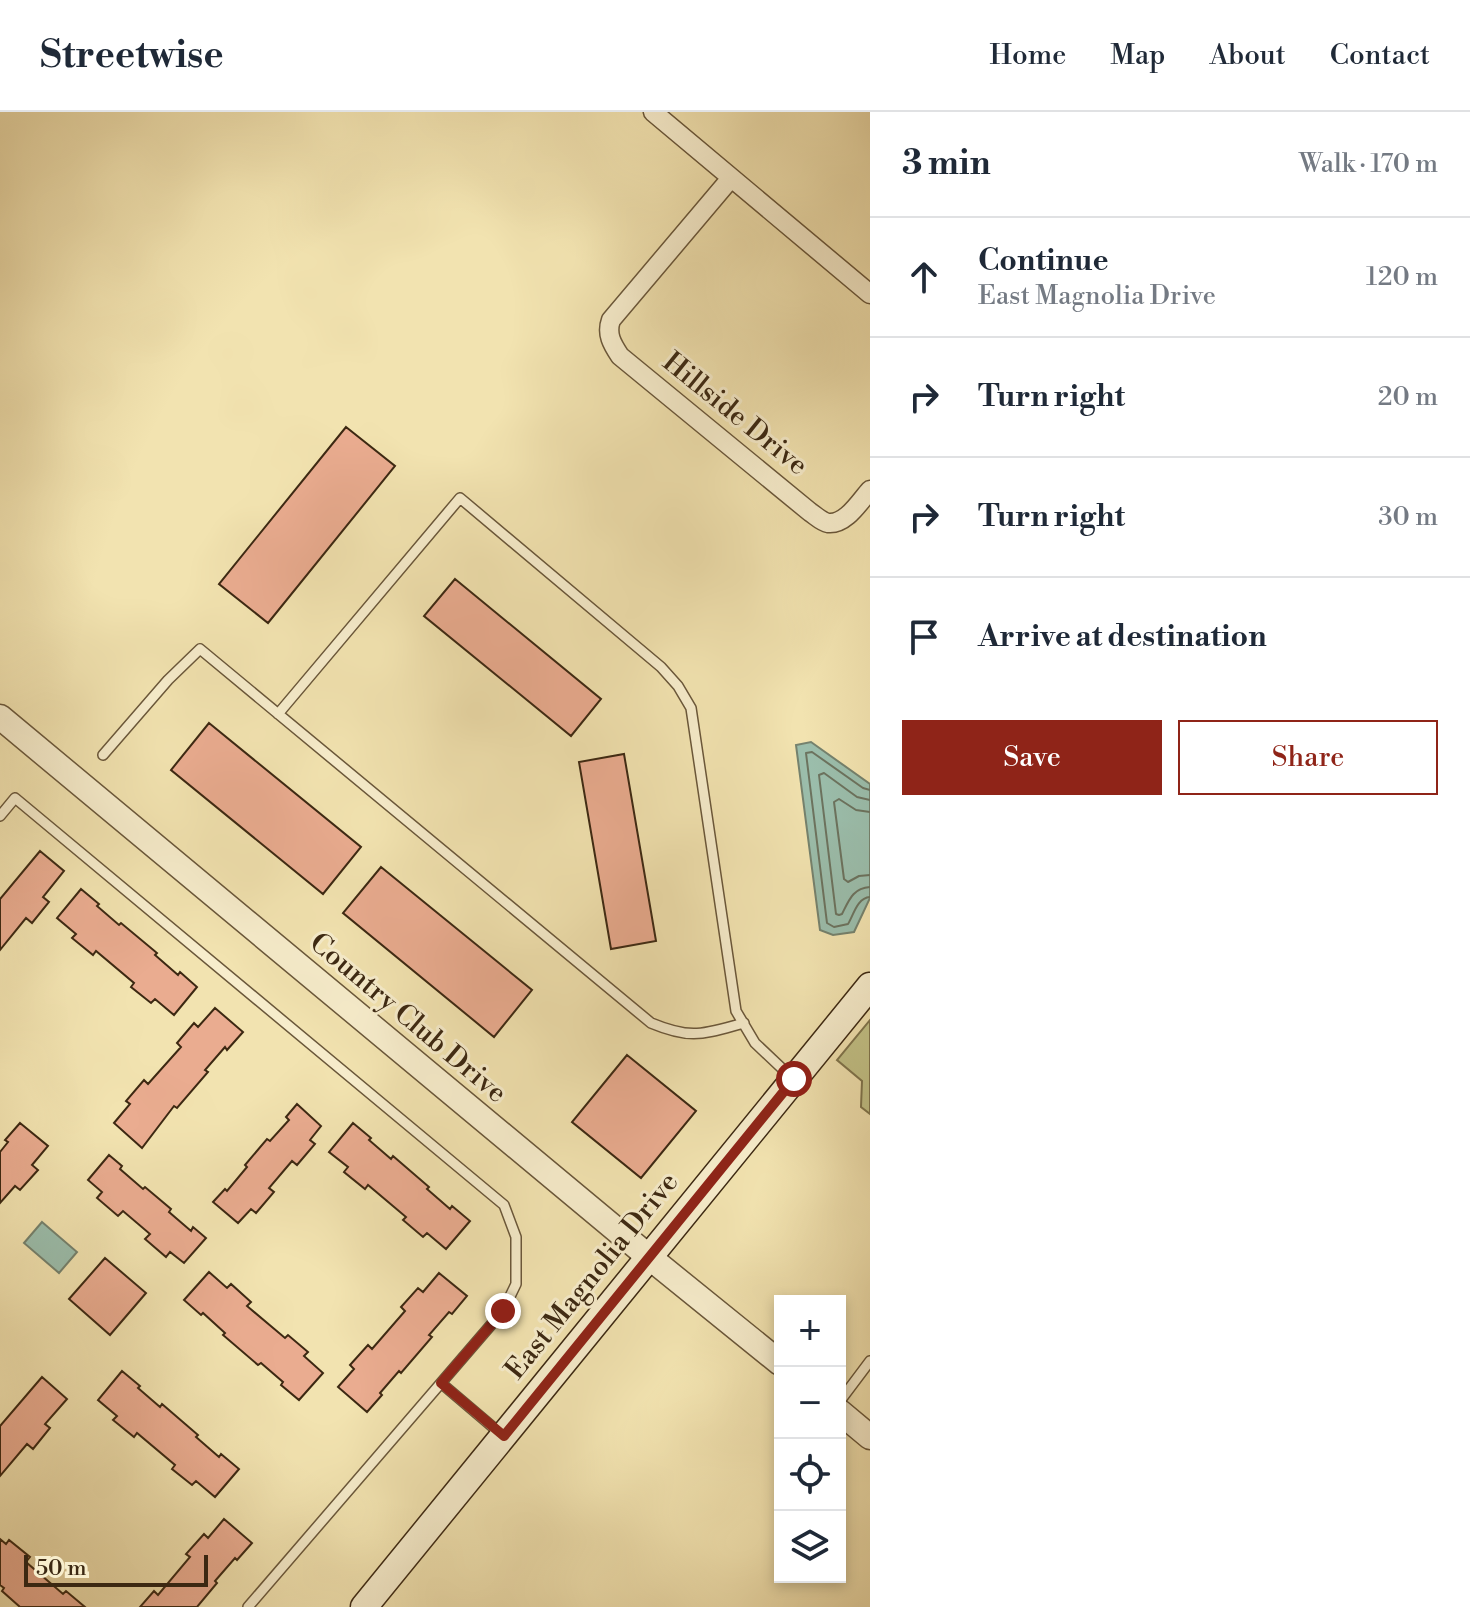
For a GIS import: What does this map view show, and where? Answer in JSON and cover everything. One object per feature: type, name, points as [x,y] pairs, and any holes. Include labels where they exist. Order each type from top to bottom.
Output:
[{"type":"main road","name":"East Magnolia Drive","points":[[364,1607],[870,986]]},
{"type":"street","points":[[653,112],[870,294]]},
{"type":"street","name":"Hillside Drive","points":[[731,178],[611,320],[609,327],[613,346],[620,356],[825,523],[843,519],[870,490]]},
{"type":"street","name":"Country Club Drive","points":[[0,717],[774,1358]]},
{"type":"street","points":[[846,1417],[870,1437]]},
{"type":"lane","points":[[278,714],[460,498],[661,667],[685,697],[691,708],[736,1011],[755,1043],[794,1079]]},
{"type":"lane","points":[[103,755],[168,680],[200,649],[651,1023],[673,1033],[698,1035],[744,1023]]},
{"type":"lane","points":[[0,816],[15,798],[504,1205],[516,1237],[516,1284],[503,1311],[248,1607]]},
{"type":"lane","points":[[846,1393],[870,1361]]},
{"type":"lane","points":[[441,1383],[504,1436]]},
{"type":"shaded area","points":[[870,1020],[870,1114],[861,1107],[862,1081],[837,1060]]},
{"type":"water","points":[[811,742],[870,784],[870,898],[854,932],[833,935],[820,930],[796,745]]},
{"type":"water","points":[[42,1222],[77,1252],[59,1273],[24,1243]]},
{"type":"building","points":[[346,427],[395,466],[268,623],[219,584]]},
{"type":"building","points":[[455,579],[601,699],[571,736],[424,616]]},
{"type":"building","points":[[209,723],[361,847],[323,894],[171,770]]},
{"type":"building","points":[[624,754],[656,941],[611,949],[579,762]]},
{"type":"building","points":[[40,851],[64,871],[43,897],[49,902],[32,923],[26,918],[0,950],[0,899]]},
{"type":"building","points":[[381,867],[532,990],[494,1037],[343,913]]},
{"type":"building","points":[[81,889],[119,925],[121,923],[157,953],[155,955],[178,975],[180,972],[197,987],[174,1015],[155,999],[151,1003],[131,987],[134,983],[96,951],[93,955],[72,938],[76,934],[57,918]]},
{"type":"building","points":[[215,1008],[243,1032],[227,1050],[225,1047],[205,1070],[208,1072],[177,1108],[174,1106],[142,1148],[114,1123],[130,1104],[126,1101],[144,1080],[148,1084],[181,1047],[177,1043],[194,1023],[198,1027]]},
{"type":"building","points":[[627,1055],[696,1111],[641,1178],[572,1122]]},
{"type":"building","points":[[297,1104],[321,1126],[310,1140],[315,1144],[297,1165],[292,1161],[269,1188],[274,1192],[256,1213],[251,1209],[238,1223],[213,1202],[225,1189],[227,1191],[267,1139],[270,1141],[289,1120],[286,1117]]},
{"type":"building","points":[[20,1123],[48,1146],[32,1165],[38,1170],[20,1190],[15,1186],[0,1203],[0,1152],[8,1142],[5,1140]]},
{"type":"building","points":[[353,1123],[391,1159],[393,1156],[429,1187],[427,1189],[450,1209],[452,1206],[470,1221],[446,1249],[427,1233],[423,1237],[403,1220],[406,1217],[368,1185],[365,1189],[344,1172],[348,1167],[329,1152]]},
{"type":"building","points":[[109,1155],[122,1166],[120,1169],[171,1209],[169,1212],[191,1231],[193,1227],[206,1238],[184,1263],[170,1252],[166,1257],[145,1239],[150,1234],[123,1211],[118,1216],[97,1198],[102,1192],[88,1180]]},
{"type":"building","points":[[105,1258],[146,1293],[110,1335],[69,1299]]},
{"type":"building","points":[[209,1272],[227,1288],[231,1284],[251,1302],[247,1306],[285,1338],[288,1335],[308,1352],[304,1356],[323,1373],[299,1400],[281,1385],[283,1382],[261,1363],[258,1365],[203,1313],[201,1315],[184,1300]]},
{"type":"building","points":[[439,1273],[467,1296],[429,1335],[432,1337],[401,1373],[399,1371],[367,1412],[338,1387],[354,1369],[350,1365],[368,1345],[372,1349],[405,1311],[401,1307],[418,1288],[423,1292]]},
{"type":"building","points":[[122,1371],[160,1407],[162,1404],[198,1435],[196,1437],[219,1457],[221,1454],[239,1469],[215,1497],[196,1481],[192,1485],[172,1469],[175,1465],[137,1433],[134,1437],[113,1420],[117,1416],[98,1400]]},
{"type":"building","points":[[42,1377],[67,1399],[45,1424],[50,1428],[33,1449],[27,1444],[0,1476],[0,1426]]},
{"type":"building","points":[[224,1519],[252,1543],[215,1581],[217,1583],[197,1607],[140,1607],[154,1591],[158,1595],[190,1557],[186,1554],[204,1534],[208,1538]]},
{"type":"building","points":[[0,1539],[6,1544],[9,1540],[30,1557],[26,1562],[63,1594],[66,1591],[85,1607],[20,1607],[2,1591],[4,1588],[0,1585]]},
{"type":"route","points":[[503,1311],[441,1383],[504,1436],[794,1079]]}]
